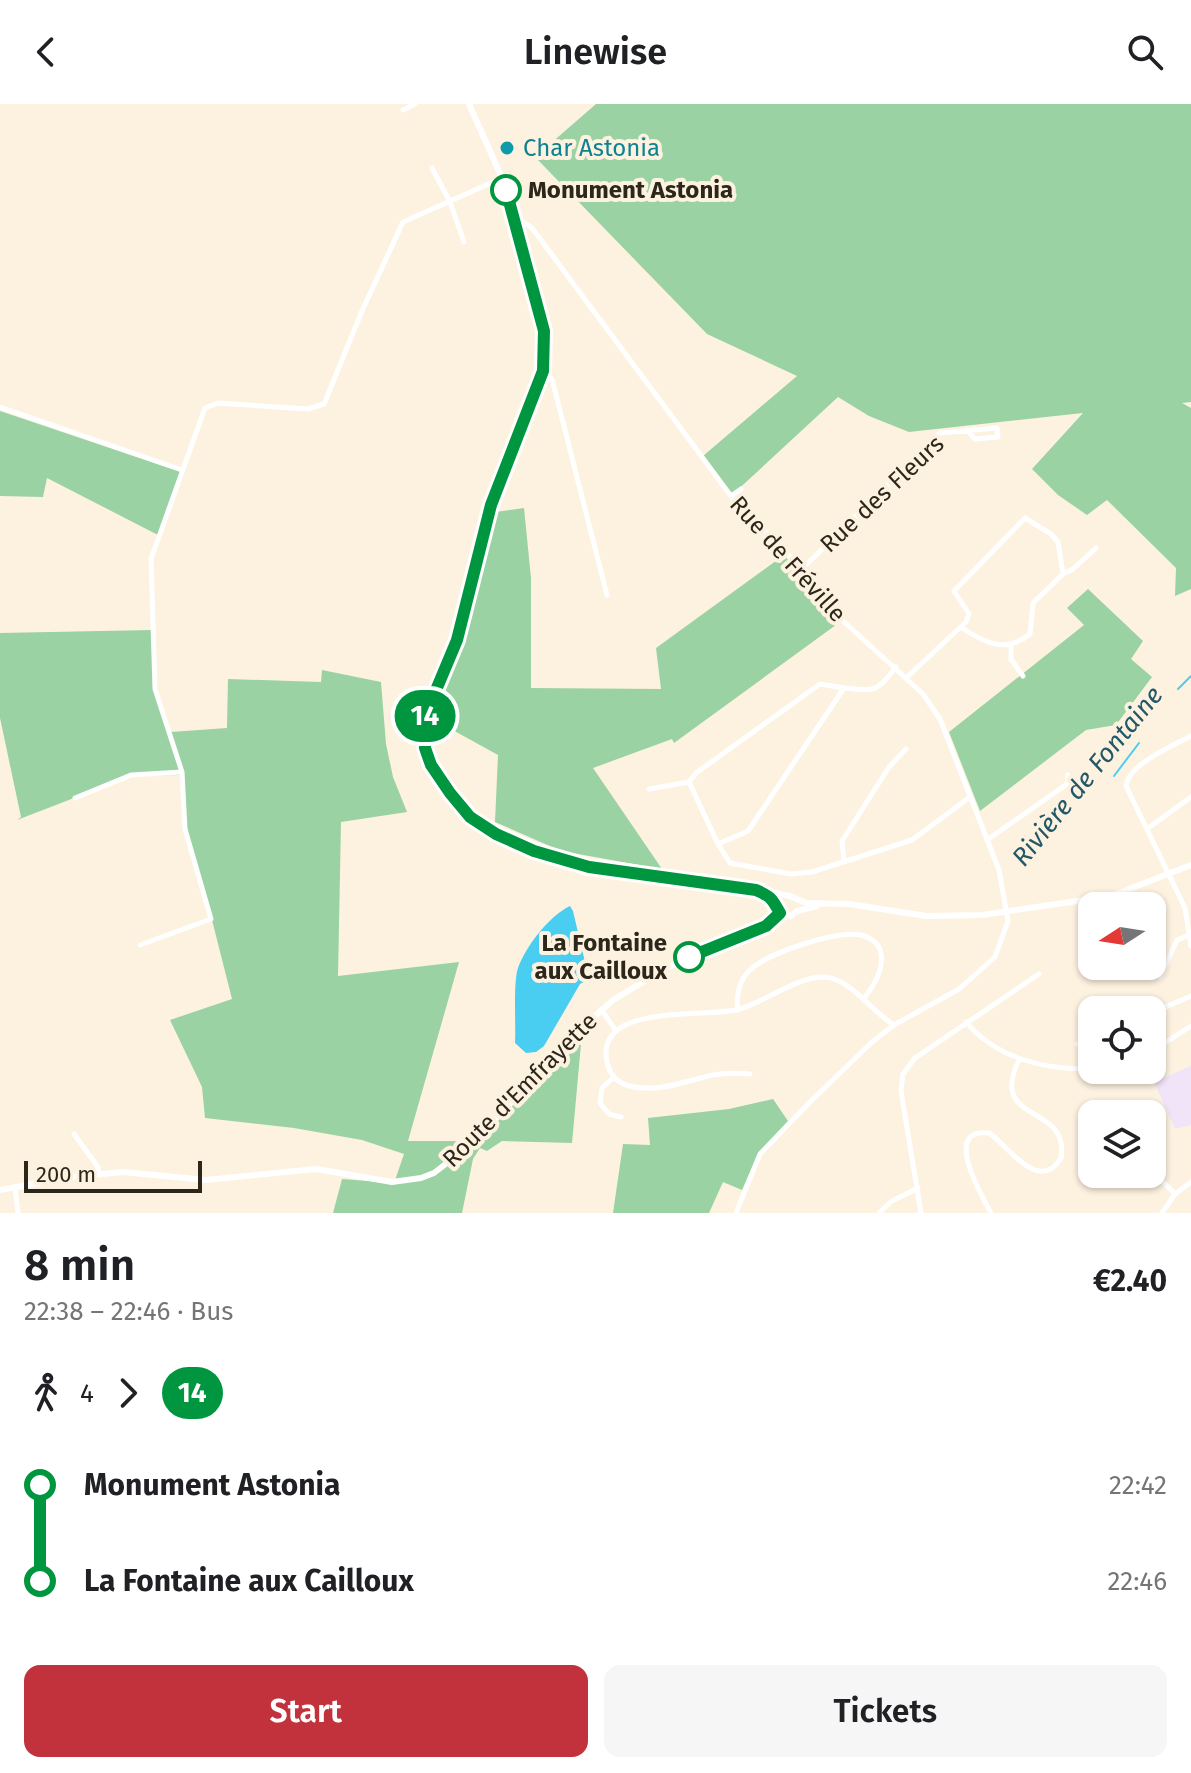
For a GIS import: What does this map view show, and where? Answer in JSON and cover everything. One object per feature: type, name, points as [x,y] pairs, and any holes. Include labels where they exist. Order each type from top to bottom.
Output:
[{"type":"street","points":[[403,110],[415,104]]},
{"type":"street","points":[[469,104],[502,178],[544,331],[543,371],[491,505],[457,640],[426,714],[425,748],[431,765],[470,817],[496,834],[534,851],[589,867],[756,890],[790,896],[796,900],[939,916],[982,915],[1111,896],[1191,865]]},
{"type":"street","points":[[432,168],[450,202],[464,242]]},
{"type":"street","points":[[140,945],[211,919],[185,829],[182,772],[155,689],[151,559],[205,408],[211,404],[308,409],[324,404],[403,222],[502,178]]},
{"type":"street","name":"Rue de Fréville","points":[[515,225],[526,223],[731,496],[802,569],[841,619],[907,677],[940,719],[999,870],[1008,911]]},
{"type":"street","points":[[543,371],[552,379],[607,595]]},
{"type":"street","points":[[0,407],[182,470]]},
{"type":"street","name":"Rue des Fleurs","points":[[802,569],[940,433],[967,430],[997,428],[998,437],[975,439],[967,430]]},
{"type":"street","points":[[731,496],[741,489]]},
{"type":"street","points":[[907,677],[962,628],[969,614],[954,591],[1025,518],[1058,542],[1063,574]]},
{"type":"street","points":[[962,628],[984,642],[1011,645],[1030,634],[1033,603],[1096,548]]},
{"type":"street","points":[[1011,645],[1011,659],[1023,676]]},
{"type":"street","points":[[649,789],[689,782],[696,773],[820,684],[873,691],[880,688],[896,667]]},
{"type":"street","points":[[718,844],[748,831],[844,688]]},
{"type":"street","points":[[1191,736],[1134,769],[1126,780],[1129,794],[1188,907],[1191,946]]},
{"type":"street","points":[[844,861],[842,841],[889,767],[906,749]]},
{"type":"street","points":[[75,798],[131,775],[182,772]]},
{"type":"street","points":[[987,840],[1067,784],[1068,775]]},
{"type":"street","points":[[689,782],[730,863],[791,874],[812,872],[912,840],[970,797]]},
{"type":"street","points":[[1147,829],[1191,797]]},
{"type":"street","points":[[756,890],[771,898],[780,913],[791,916],[797,911],[832,903]]},
{"type":"street","points":[[777,905],[785,896]]},
{"type":"street","points":[[796,900],[797,911]]},
{"type":"street","points":[[736,1213],[760,1154],[851,1062],[894,1025],[940,1002],[985,968],[1007,929],[1008,911]]},
{"type":"street","name":"Route d'Emfrayette","points":[[0,1190],[99,1173],[146,1173],[206,1180],[316,1169],[382,1181],[401,1182],[421,1178],[434,1173],[466,1149],[601,1009],[666,968],[756,930],[780,913]]},
{"type":"street","points":[[738,1010],[736,997],[751,968],[782,952],[840,935],[865,936],[878,947],[881,954],[880,975],[874,988],[863,999]]},
{"type":"street","points":[[1166,964],[1177,940],[1189,935]]},
{"type":"street","points":[[921,1213],[901,1091],[903,1074],[915,1058],[1039,974]]},
{"type":"street","points":[[750,1074],[713,1075],[658,1088],[629,1086],[614,1077],[606,1054],[607,1047],[616,1031],[641,1018],[738,1010],[819,977],[839,980],[894,1025]]},
{"type":"street","points":[[1166,1007],[1191,996]]},
{"type":"street","points":[[601,1009],[616,1031]]},
{"type":"street","points":[[966,1022],[990,1043],[1019,1060],[1051,1067],[1078,1068]]},
{"type":"street","points":[[1166,1042],[1191,1026]]},
{"type":"street","points":[[991,1213],[967,1162],[970,1137],[989,1133],[1020,1164],[1039,1170],[1053,1167],[1061,1158],[1061,1143],[1055,1131],[1015,1100],[1012,1094],[1010,1082],[1019,1060]]},
{"type":"street","points":[[614,1077],[602,1088],[600,1103],[609,1114],[621,1117]]},
{"type":"street","points":[[74,1134],[99,1173]]},
{"type":"street","points":[[1162,1213],[1175,1194],[1191,1182]]},
{"type":"street","points":[[1166,1185],[1175,1194]]},
{"type":"street","points":[[15,1188],[18,1213]]},
{"type":"street","points":[[879,1213],[892,1201],[918,1188]]},
{"type":"shaded area","points":[[1191,1066],[1191,1125],[1175,1129],[1166,1109],[1166,1100],[1162,1100],[1155,1084],[1166,1084],[1166,1077]]},
{"type":"green space","points":[[596,104],[1191,104],[1191,402],[1182,403],[1191,408],[1191,589],[1175,596],[1176,568],[1107,500],[1087,515],[1058,495],[1032,469],[1083,413],[909,432],[869,416],[838,397],[732,495],[703,456],[797,376],[707,334],[535,157]]},
{"type":"green space","points":[[0,411],[184,473],[158,535],[47,478],[43,497],[0,496]]},
{"type":"green space","points":[[524,508],[531,578],[531,688],[661,689],[656,648],[784,555],[840,622],[674,743],[672,739],[593,768],[662,869],[561,851],[495,822],[498,755],[429,717],[461,645],[495,512]]},
{"type":"green space","points":[[1088,589],[1143,641],[1131,659],[1152,677],[1116,725],[1086,730],[980,811],[949,732],[1084,625],[1067,608]]},
{"type":"green space","points":[[151,630],[157,692],[171,732],[227,728],[228,679],[321,682],[322,670],[381,682],[386,744],[393,777],[407,812],[341,822],[338,976],[459,962],[408,1141],[475,1143],[582,1033],[572,1143],[502,1141],[487,1151],[480,1148],[473,1159],[462,1213],[333,1213],[342,1179],[394,1183],[404,1154],[362,1140],[294,1128],[205,1118],[202,1087],[170,1020],[232,999],[212,920],[191,858],[180,775],[131,776],[17,820],[21,817],[0,718],[0,633]]},
{"type":"green space","points":[[773,1099],[788,1121],[758,1154],[742,1190],[723,1182],[709,1213],[613,1213],[623,1144],[650,1145],[648,1118],[729,1109]]},
{"type":"water","points":[[570,906],[589,979],[580,984],[544,1046],[536,1052],[526,1053],[515,1043],[518,968],[539,932]]},
{"type":"waterway","name":"Rivière de Fontaine","points":[[1178,689],[1191,676]]},
{"type":"waterway","name":"Rivière de Fontaine","points":[[1114,776],[1139,743]]},
{"type":"bus line","name":"14","points":[[506,190],[544,331],[543,371],[491,505],[457,640],[426,714],[425,748],[441,781],[470,817],[511,842],[589,867],[756,890],[777,905],[780,913],[766,926],[689,957]]},
{"type":"place","name":"Char Astonia","points":[[507,148]]},
{"type":"place","name":"Monument Astonia","points":[[506,190]]},
{"type":"place","name":"La Fontaine aux Cailloux","points":[[689,957]]}]
